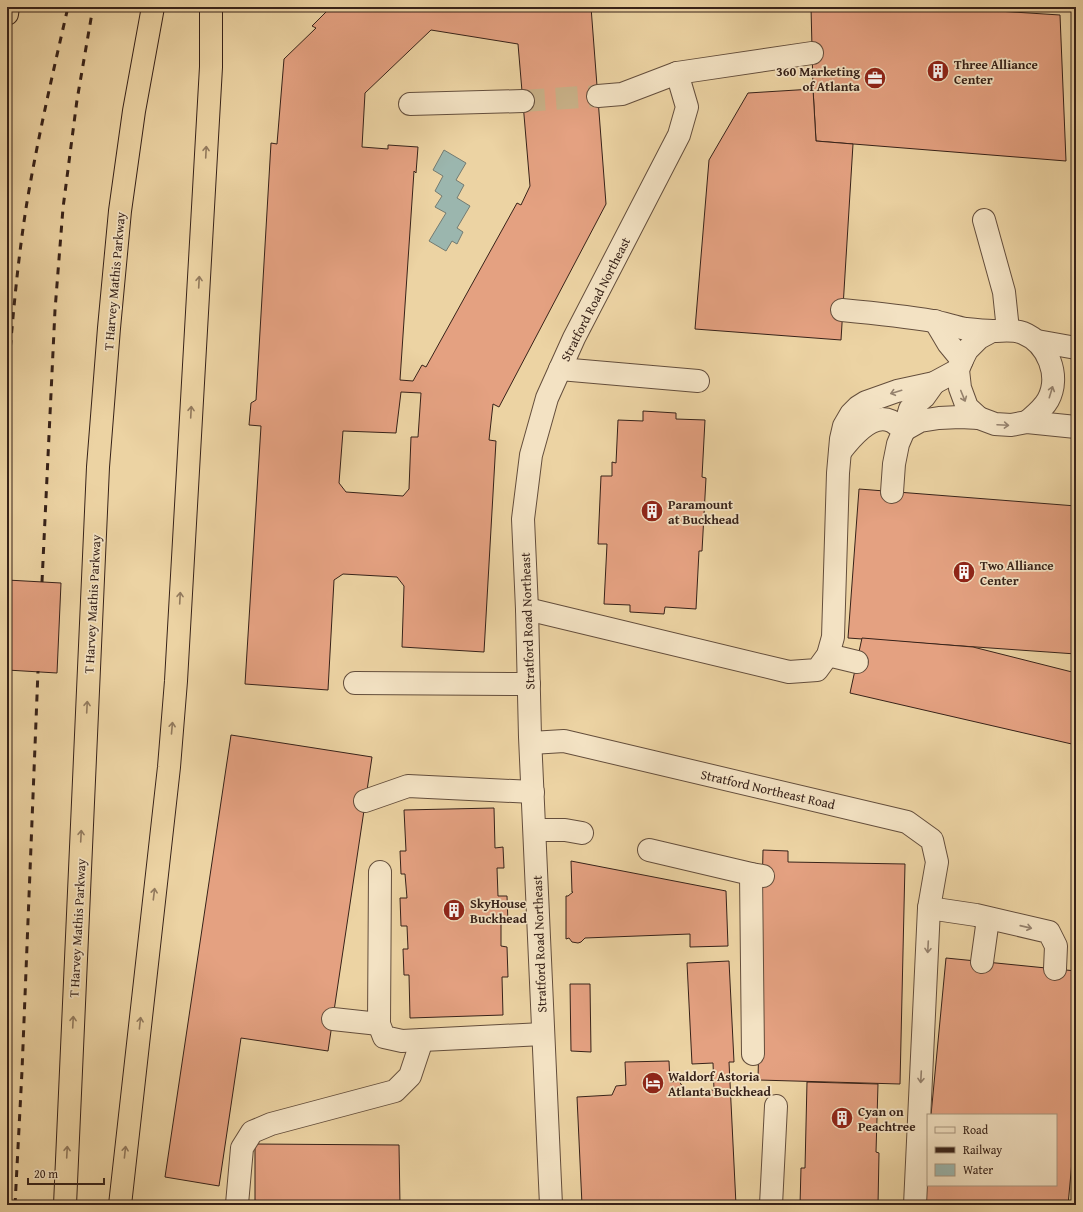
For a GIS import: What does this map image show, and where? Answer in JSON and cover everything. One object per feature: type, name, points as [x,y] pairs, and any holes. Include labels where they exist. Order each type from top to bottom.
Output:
[{"type":"highway","points":[[7,14],[8,7]]},
{"type":"highway","name":"T Harvey Mathis Parkway","points":[[65,1205],[99,452],[120,211],[134,111],[153,7]]},
{"type":"highway","points":[[120,1205],[169,767],[175,697],[211,67],[211,7]]},
{"type":"highway","points":[[211,67],[221,7]]},
{"type":"street","points":[[598,96],[622,94],[677,73],[812,53]]},
{"type":"street","name":"Stratford Road Northeast","points":[[551,1205],[523,519],[530,455],[547,398],[574,338],[679,135],[687,107],[677,73]]},
{"type":"street","points":[[410,104],[522,101]]},
{"type":"street","points":[[984,220],[1004,292],[1000,330]]},
{"type":"street","points":[[842,310],[935,321],[966,329],[1000,330],[1024,333],[1037,341],[1047,354],[1052,368],[1053,384],[1048,399],[1039,412],[1028,422]]},
{"type":"street","points":[[935,321],[960,365]]},
{"type":"street","points":[[979,418],[968,407],[960,388],[960,365],[967,350],[979,338],[1000,330]]},
{"type":"street","points":[[1037,341],[1076,348]]},
{"type":"street","points":[[892,492],[894,464],[898,444],[904,430],[910,408],[924,397],[934,383],[960,365]]},
{"type":"street","points":[[560,369],[698,381]]},
{"type":"street","points":[[527,609],[788,672],[817,670],[828,655],[833,637],[840,452],[844,426],[850,414],[866,402],[897,391],[934,383]]},
{"type":"street","points":[[904,430],[920,421],[960,417],[979,418],[994,424],[1011,425],[1028,422],[1076,427]]},
{"type":"street","points":[[840,452],[854,435],[863,427],[874,421],[891,420],[904,430]]},
{"type":"street","points":[[828,655],[857,662]]},
{"type":"street","points":[[355,684],[529,684]]},
{"type":"street","name":"Stratford Northeast Road","points":[[531,742],[564,741],[908,822],[932,840],[937,862],[929,908],[914,1205]]},
{"type":"street","points":[[365,801],[408,786],[533,792]]},
{"type":"street","points":[[535,830],[565,830],[582,833]]},
{"type":"street","points":[[649,850],[757,885],[753,1054]]},
{"type":"street","points":[[380,872],[379,1024],[384,1037],[402,1041],[543,1034]]},
{"type":"street","points":[[929,908],[976,915],[1049,932],[1056,946],[1055,969]]},
{"type":"street","points":[[982,962],[988,919]]},
{"type":"street","points":[[333,1019],[379,1024]]},
{"type":"street","points":[[237,1204],[242,1148],[252,1132],[271,1124],[396,1091],[410,1076],[422,1040]]},
{"type":"street","points":[[771,1205],[776,1106]]},
{"type":"water","points":[[444,150],[466,163],[456,180],[464,185],[457,198],[470,206],[457,228],[463,232],[457,244],[452,241],[446,251],[429,241],[446,213],[435,207],[442,196],[435,191],[443,176],[433,170]]},
{"type":"building","points":[[331,7],[591,7],[606,204],[499,407],[493,404],[489,440],[496,441],[484,652],[402,647],[404,586],[397,577],[343,574],[334,580],[328,690],[245,684],[261,426],[249,425],[251,403],[256,400],[271,143],[277,144],[284,59],[316,28],[312,26]],"holes":[[[431,30],[518,44],[530,186],[521,205],[517,203],[426,367],[422,365],[413,381],[400,380],[414,171],[416,173],[418,147],[388,145],[388,149],[362,147],[365,93]],[[401,392],[421,393],[418,437],[411,437],[409,489],[403,496],[346,492],[339,483],[343,431],[396,433]]]},
{"type":"building","name":"Three Alliance Center","points":[[811,7],[935,7],[1060,15],[1066,161],[816,141]]},
{"type":"building","points":[[813,89],[816,141],[853,144],[841,340],[695,329],[709,160],[748,93]]},
{"type":"building","name":"Paramount at Buckhead","points":[[643,411],[676,413],[676,419],[705,420],[702,477],[706,478],[702,551],[699,551],[696,609],[665,607],[664,614],[630,612],[630,605],[604,604],[607,544],[598,544],[601,476],[612,476],[612,462],[616,463],[618,420],[643,421]]},
{"type":"building","name":"Two Alliance Center","points":[[859,489],[1076,506],[1076,654],[848,638]]},
{"type":"building","points":[[7,580],[61,583],[57,673],[7,670]]},
{"type":"building","points":[[862,638],[973,647],[1076,673],[1076,745],[850,693]]},
{"type":"building","points":[[231,735],[372,757],[328,1051],[241,1038],[219,1186],[165,1177]]},
{"type":"building","name":"SkyHouse Buckhead","points":[[494,808],[495,848],[503,847],[504,868],[497,868],[498,896],[507,896],[508,923],[501,923],[501,946],[507,947],[508,977],[502,977],[503,1015],[410,1018],[409,975],[404,975],[403,949],[408,949],[407,926],[401,926],[400,898],[407,898],[405,874],[401,874],[400,851],[406,851],[404,810]]},
{"type":"building","points":[[763,850],[788,851],[788,862],[905,864],[900,1084],[758,1080]]},
{"type":"building","points":[[571,861],[726,891],[728,946],[690,947],[690,934],[585,938],[578,943],[572,942],[569,938],[566,939],[566,896],[573,892]]},
{"type":"building","points":[[946,958],[1076,971],[1076,1118],[1068,1205],[942,1205],[942,1203],[923,1202],[927,1158],[927,1186],[1057,1186],[1057,1114],[931,1114]]},
{"type":"building","name":"Waldorf Astoria Atlanta Buckhead","points":[[729,961],[734,1062],[729,1062],[736,1205],[582,1205],[577,1097],[612,1095],[616,1086],[626,1085],[625,1062],[669,1061],[670,1082],[679,1081],[686,1092],[714,1090],[713,1063],[692,1064],[687,963]]},
{"type":"building","points":[[570,984],[590,984],[591,1052],[571,1051]]},
{"type":"building","name":"Cyan on Peachtree","points":[[807,1082],[878,1084],[876,1152],[879,1153],[878,1205],[800,1205],[801,1168],[805,1168]]},
{"type":"building","points":[[255,1144],[399,1145],[400,1205],[255,1205]]},
{"type":"tunnel","points":[[523,101],[598,96]]},
{"type":"railway","points":[[7,389],[23,225],[51,80],[68,7]]},
{"type":"railway","points":[[42,582],[55,310],[63,208],[77,100],[93,7]]},
{"type":"railway","points":[[15,1205],[22,1071],[38,671]]},
{"type":"place","name":"Three Alliance Center","points":[[938,71]]},
{"type":"place","name":"360 Marketing of Atlanta","points":[[875,78]]},
{"type":"place","name":"Paramount at Buckhead","points":[[652,511]]},
{"type":"place","name":"Two Alliance Center","points":[[964,572]]},
{"type":"place","name":"SkyHouse Buckhead","points":[[454,910]]},
{"type":"place","name":"Waldorf Astoria Atlanta Buckhead","points":[[653,1083]]},
{"type":"place","name":"Cyan on Peachtree","points":[[842,1118]]}]
